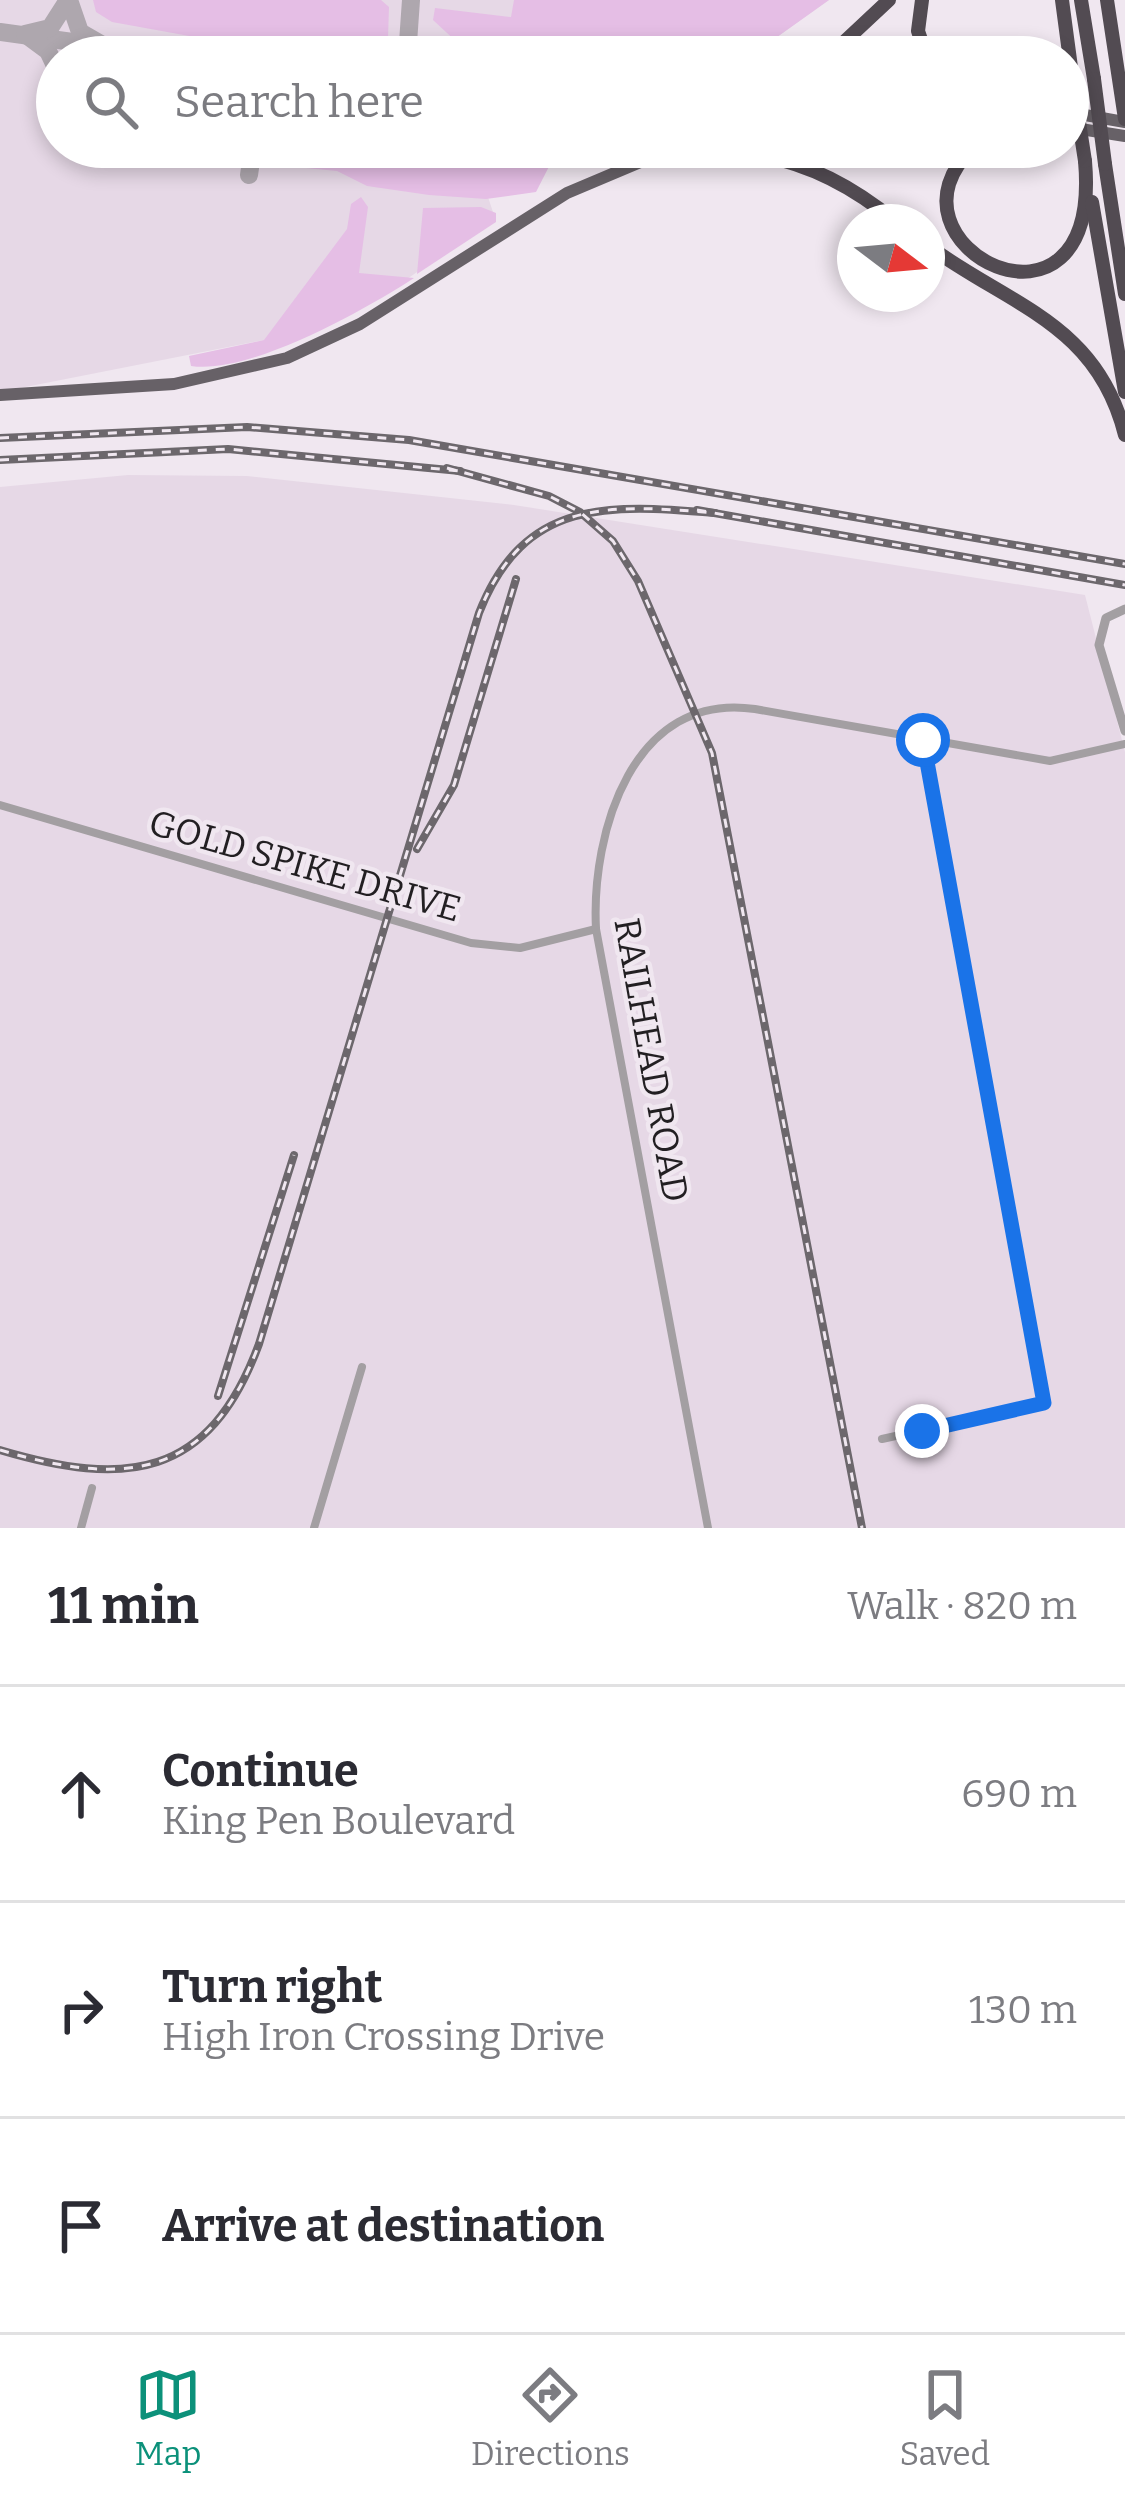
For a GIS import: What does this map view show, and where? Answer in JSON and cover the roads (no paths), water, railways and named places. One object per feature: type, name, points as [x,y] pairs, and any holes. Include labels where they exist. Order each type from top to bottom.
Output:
[{"type":"highway","points":[[850,36],[889,0]]},
{"type":"highway","points":[[919,36],[922,0]]},
{"type":"highway","points":[[1059,0],[1066,36]]},
{"type":"highway","points":[[1081,0],[1087,36]]},
{"type":"highway","points":[[1107,0],[1125,124]]},
{"type":"highway","points":[[1089,49],[1125,294]]},
{"type":"highway","points":[[807,168],[822,172],[869,204]]},
{"type":"highway","points":[[960,168],[950,182],[952,227],[975,259],[1009,272],[1036,271],[1071,248],[1086,214],[1085,168]]},
{"type":"highway","points":[[1086,168],[1125,436]]},
{"type":"highway","points":[[945,256],[1067,333],[1119,394]]},
{"type":"main road","points":[[1089,116],[1125,124]]},
{"type":"main road","points":[[1089,127],[1125,124]]},
{"type":"main road","points":[[0,395],[174,384],[286,358],[359,324],[567,193],[627,168]]},
{"type":"street","points":[[1125,609],[1106,618],[1099,645],[1125,731]]},
{"type":"street","name":"RAILHEAD ROAD","points":[[709,1528],[596,929],[598,868],[624,778],[656,735],[671,725],[694,713],[745,707],[1050,761],[1125,744]]},
{"type":"street","points":[[882,1438],[1044,1403],[923,740]]},
{"type":"street","name":"GOLD SPIKE DRIVE","points":[[0,805],[471,943],[520,949],[596,929]]},
{"type":"street","points":[[314,1528],[362,1367]]},
{"type":"street","points":[[81,1528],[92,1488]]},
{"type":"railway","points":[[0,438],[247,427],[409,440],[1125,564]]},
{"type":"railway","points":[[0,460],[228,449],[460,471]]},
{"type":"railway","points":[[447,468],[549,496],[580,512],[613,541],[638,581],[712,753],[862,1528]]},
{"type":"railway","points":[[0,1450],[45,1462],[124,1469],[158,1462],[188,1447],[215,1423],[239,1389],[259,1344],[479,613],[498,575],[545,528],[574,516],[640,509],[715,513]]},
{"type":"railway","points":[[697,510],[1125,585]]},
{"type":"railway","points":[[417,849],[454,785],[516,579]]},
{"type":"railway","points":[[218,1396],[294,1155]]}]
